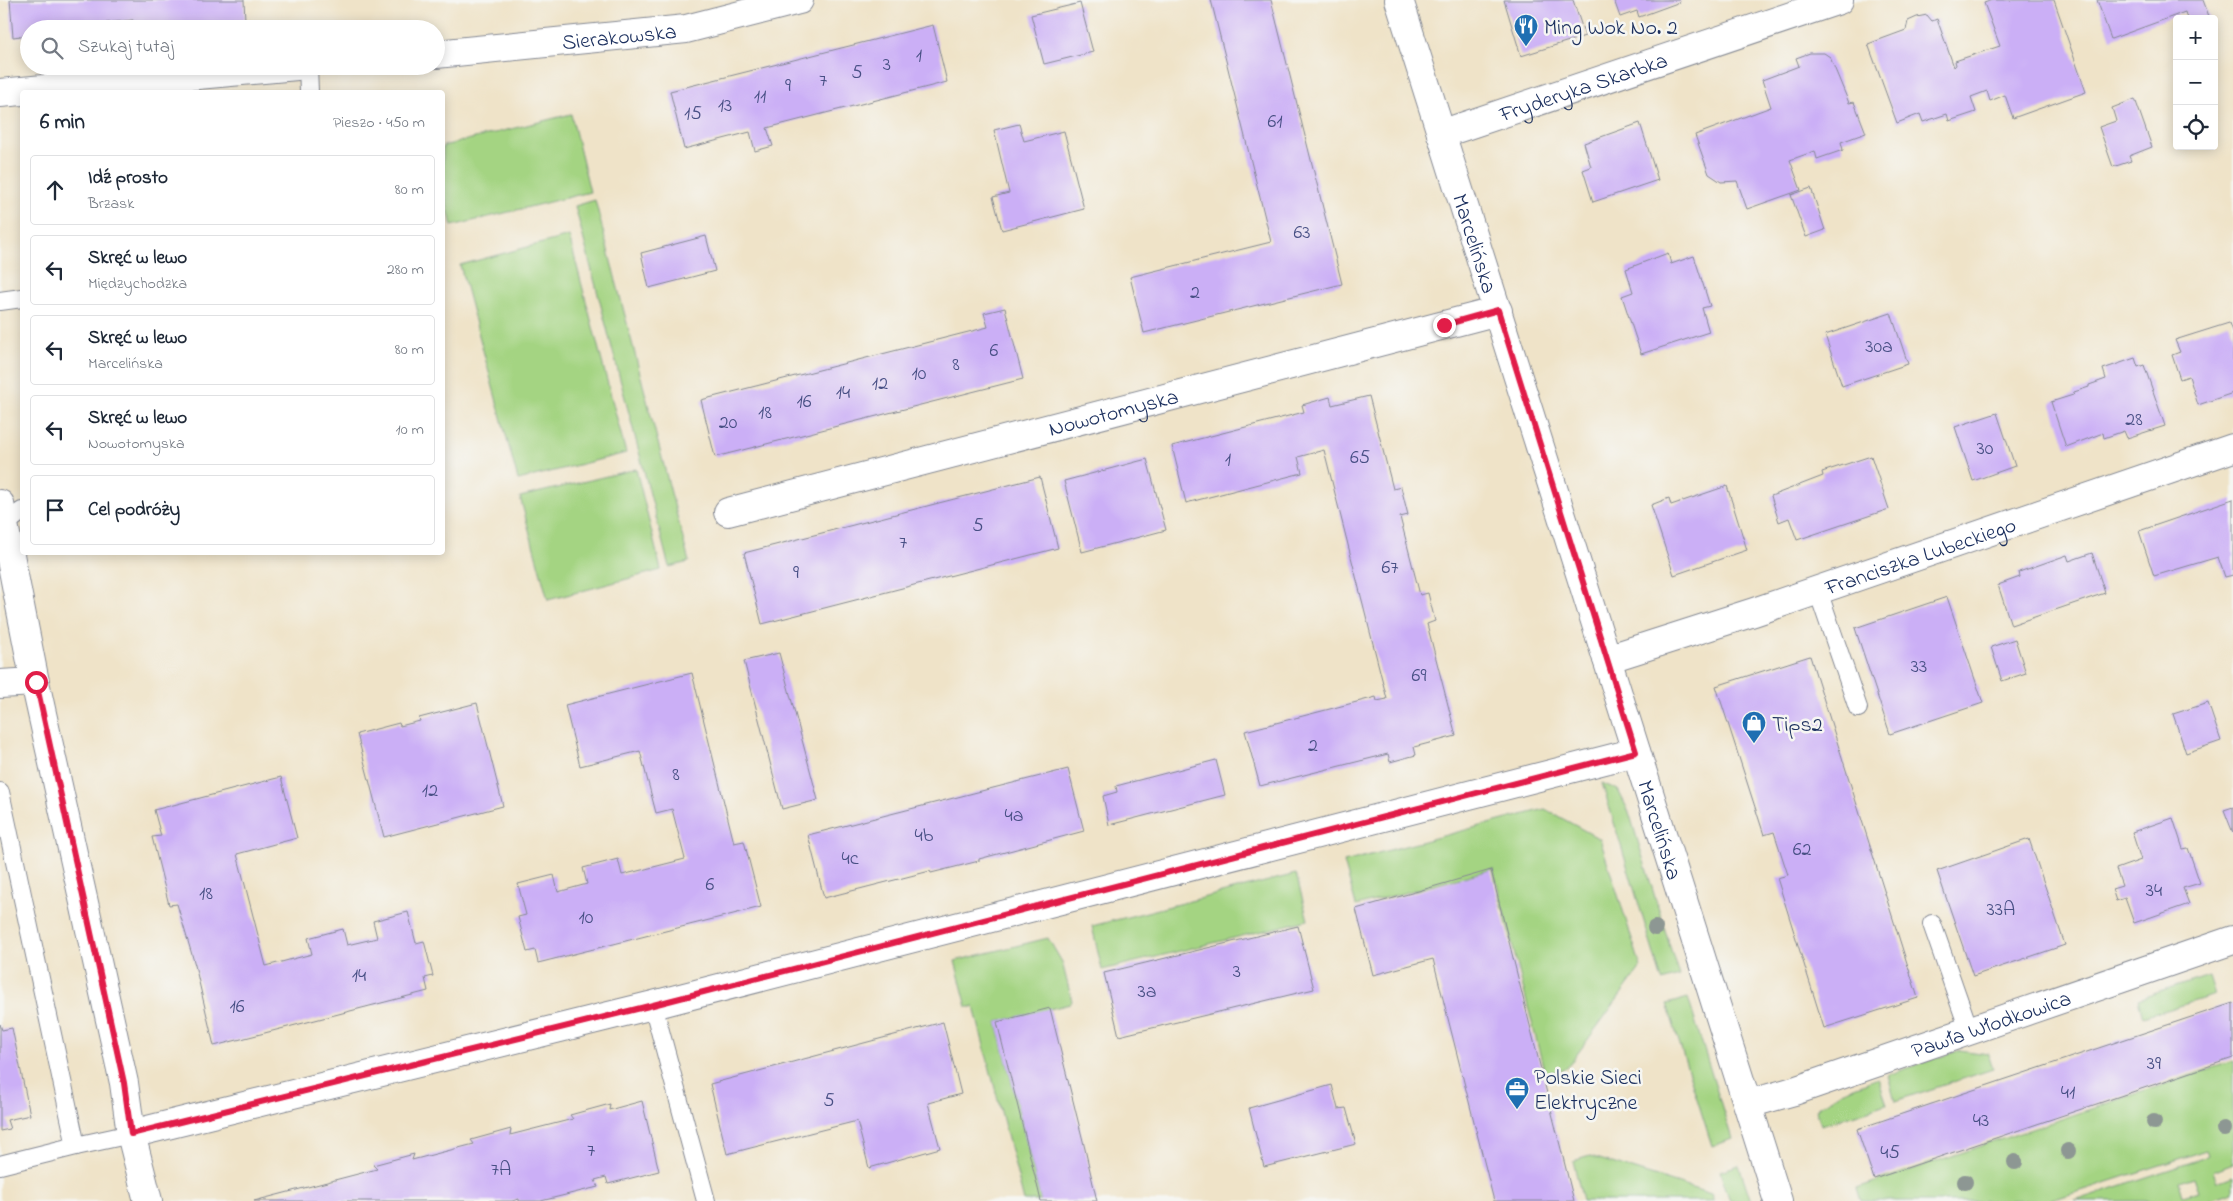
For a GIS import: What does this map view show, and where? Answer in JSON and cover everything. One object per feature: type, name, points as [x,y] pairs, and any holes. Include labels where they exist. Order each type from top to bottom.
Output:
[{"type":"street","name":"Sierakowska","points":[[445,53],[686,30],[799,0]]},
{"type":"street","name":"Marcelińska","points":[[1399,0],[1778,1201]]},
{"type":"street","name":"Fryderyka Skarbka","points":[[1441,134],[1839,0]]},
{"type":"street","points":[[33,90],[199,75]]},
{"type":"street","points":[[0,93],[20,91]]},
{"type":"street","name":"Nowotomyska","points":[[728,512],[1498,310]]},
{"type":"street","name":"Franciszka Lubeckiego","points":[[1607,658],[1818,591],[2233,448]]},
{"type":"street","points":[[9,513],[36,682],[124,1083],[131,1134],[148,1201]]},
{"type":"street","points":[[0,684],[36,682]]},
{"type":"street","points":[[131,1134],[653,1005],[1636,752]]},
{"type":"street","name":"Pawła Włodkowica","points":[[1748,1104],[2233,940]]},
{"type":"lane","points":[[308,75],[309,90]]},
{"type":"lane","points":[[0,301],[20,298]]},
{"type":"lane","points":[[1818,591],[1858,708]]},
{"type":"lane","points":[[0,792],[76,1146]]},
{"type":"lane","points":[[1932,924],[1969,1030]]},
{"type":"lane","points":[[653,1005],[706,1201]]},
{"type":"lane","points":[[0,1166],[131,1134]]},
{"type":"green space","points":[[571,114],[590,192],[452,226],[445,196],[445,146]]},
{"type":"green space","points":[[595,200],[689,562],[669,567],[575,206]]},
{"type":"green space","points":[[569,236],[626,453],[518,480],[460,265]]},
{"type":"green space","points":[[636,469],[661,570],[548,600],[520,497]]},
{"type":"green space","points":[[1602,783],[1618,790],[1629,812],[1679,976],[1662,981]]},
{"type":"green space","points":[[1545,809],[1600,839],[1641,967],[1567,1068],[1545,1074],[1493,869],[1356,906],[1344,862]]},
{"type":"green space","points":[[1296,874],[1308,920],[1102,970],[1092,926]]},
{"type":"green space","points":[[1048,938],[1062,962],[1072,1001],[1070,1004],[997,1022],[1041,1201],[1024,1201],[974,1007],[967,1007],[955,961]]},
{"type":"green space","points":[[2209,976],[2215,995],[2143,1017],[2138,999]]},
{"type":"green space","points":[[1688,998],[1732,1139],[1712,1146],[1667,1004]]},
{"type":"green space","points":[[1960,1050],[1988,1054],[1993,1069],[1895,1101],[1888,1075]]},
{"type":"green space","points":[[2233,1061],[2233,1163],[2213,1171],[2217,1182],[2233,1176],[2233,1192],[2206,1201],[2074,1201],[2204,1158],[2209,1155],[2207,1150],[2049,1201],[1861,1201],[1857,1188]],"holes":[[[2194,1177],[2199,1191],[2183,1196],[2179,1182]]]},
{"type":"green space","points":[[1878,1078],[1887,1104],[1821,1125],[1816,1109],[1841,1092]]},
{"type":"green space","points":[[1590,1156],[1711,1194],[1714,1201],[1583,1201],[1573,1161]]},
{"type":"green space","points":[[1739,1165],[1751,1201],[1730,1201],[1720,1171]]},
{"type":"building","points":[[10,0],[244,0],[245,20],[20,20],[20,36],[13,37]]},
{"type":"building","points":[[1211,0],[1271,0],[1342,284],[1144,333],[1130,277],[1271,242]]},
{"type":"building","points":[[1504,0],[1573,0],[1585,36],[1521,56]]},
{"type":"building","points":[[1614,0],[1679,0],[1680,2],[1639,17],[1637,11],[1620,17]]},
{"type":"building","points":[[1992,0],[2054,0],[2086,92],[2013,118],[2005,95],[1990,101],[1987,91],[1971,97],[1976,112],[1949,121],[1947,114],[1923,122],[1920,114],[1897,123],[1868,44],[1906,30],[1908,21],[1927,15],[1932,21],[1937,19],[1954,67],[1956,65],[1955,61],[2000,46],[1984,3]]},
{"type":"building","points":[[2097,0],[2203,0],[2209,15],[2186,15],[2185,12],[2111,39]]},
{"type":"building","points":[[1080,3],[1093,52],[1044,64],[1031,15]]},
{"type":"building","points":[[933,25],[947,82],[767,128],[773,146],[755,151],[750,132],[684,149],[670,91]]},
{"type":"building","points":[[1810,53],[1824,53],[1830,57],[1849,103],[1854,102],[1866,133],[1841,142],[1843,150],[1817,159],[1815,151],[1790,160],[1801,190],[1747,209],[1737,181],[1721,182],[1709,174],[1695,135],[1771,107],[1762,80],[1799,66],[1796,58]]},
{"type":"building","points":[[2135,99],[2152,147],[2129,156],[2131,161],[2113,167],[2099,127],[2116,121],[2112,108]]},
{"type":"building","points":[[1640,123],[1658,180],[1593,202],[1583,170],[1591,167],[1584,143]]},
{"type":"building","points":[[1019,124],[1024,141],[1064,131],[1084,209],[1002,230],[993,197],[1009,193],[994,130]]},
{"type":"building","points":[[1811,188],[1825,230],[1806,237],[1791,195]]},
{"type":"building","points":[[706,236],[715,271],[649,288],[641,253]]},
{"type":"building","points":[[1668,253],[1671,264],[1694,256],[1710,306],[1702,308],[1709,332],[1641,354],[1622,296],[1633,292],[1626,269]]},
{"type":"building","points":[[1005,308],[1023,379],[715,457],[701,400],[988,327],[984,313]]},
{"type":"building","points":[[1891,313],[1908,364],[1842,386],[1825,335]]},
{"type":"building","points":[[2229,323],[2233,334],[2233,393],[2198,405],[2189,376],[2180,379],[2172,355],[2180,352],[2175,340]]},
{"type":"building","points":[[2135,358],[2138,367],[2144,365],[2165,426],[2127,438],[2124,431],[2104,438],[2103,433],[2066,447],[2051,402],[2073,395],[2074,392],[2106,379],[2103,369]]},
{"type":"building","points":[[1369,396],[1393,489],[1401,487],[1408,515],[1400,517],[1420,595],[1428,593],[1435,621],[1427,624],[1456,736],[1414,747],[1416,755],[1390,762],[1388,754],[1260,786],[1245,731],[1376,697],[1377,701],[1387,699],[1324,450],[1298,457],[1302,473],[1186,503],[1172,446],[1304,412],[1302,405],[1330,397],[1332,405]]},
{"type":"building","points":[[1997,413],[2015,466],[1973,481],[1955,427]]},
{"type":"building","points":[[1871,456],[1889,509],[1797,540],[1789,518],[1779,522],[1771,496],[1823,476],[1822,472]]},
{"type":"building","points":[[1147,459],[1166,530],[1082,552],[1064,481]]},
{"type":"building","points":[[1040,477],[1058,548],[762,624],[744,553]]},
{"type":"building","points":[[1727,486],[1747,550],[1674,575],[1651,505],[1669,498],[1671,505]]},
{"type":"building","points":[[2233,499],[2233,575],[2225,577],[2218,557],[2154,576],[2139,531]]},
{"type":"building","points":[[2092,553],[2105,593],[2011,625],[1998,585],[2020,577],[2019,572],[2067,555],[2069,561]]},
{"type":"building","points":[[1947,597],[1983,703],[1890,734],[1855,628]]},
{"type":"building","points":[[2015,639],[2026,673],[2002,681],[1991,647]]},
{"type":"building","points":[[779,653],[818,800],[782,809],[744,661]]},
{"type":"building","points":[[1810,656],[1918,998],[1824,1028],[1777,878],[1788,875],[1774,832],[1764,835],[1716,686]]},
{"type":"building","points":[[692,673],[734,843],[744,841],[761,907],[538,963],[535,950],[527,952],[518,917],[526,915],[518,884],[554,875],[558,892],[587,884],[583,868],[618,859],[622,875],[685,859],[672,809],[656,813],[640,751],[580,766],[565,705]]},
{"type":"building","points":[[477,703],[503,806],[384,837],[357,734],[399,723],[400,726],[420,721],[419,718]]},
{"type":"building","points":[[2208,703],[2221,741],[2186,753],[2173,714]]},
{"type":"building","points":[[1216,760],[1225,795],[1109,825],[1103,796],[1117,792],[1116,786]]},
{"type":"building","points":[[1068,769],[1084,831],[979,859],[979,861],[931,873],[930,871],[824,898],[808,835]]},
{"type":"building","points":[[281,777],[297,838],[237,854],[266,966],[312,954],[308,938],[343,929],[347,945],[377,938],[373,921],[408,912],[416,943],[424,941],[433,976],[425,978],[428,991],[214,1046],[195,965],[177,904],[169,905],[152,837],[161,836],[154,810]]},
{"type":"building","points":[[2233,807],[2233,833],[2224,810]]},
{"type":"building","points":[[2173,818],[2183,849],[2188,848],[2200,883],[2183,888],[2189,904],[2134,923],[2125,898],[2116,901],[2112,889],[2122,886],[2116,869],[2141,860],[2132,832]]},
{"type":"building","points":[[2029,839],[2065,945],[1973,976],[1937,871]]},
{"type":"building","points":[[1491,870],[1574,1201],[1494,1201],[1433,959],[1373,975],[1356,909]]},
{"type":"building","points":[[1298,926],[1314,989],[1119,1036],[1104,973]]},
{"type":"building","points":[[2233,1003],[2233,1058],[1874,1179],[1857,1129]]},
{"type":"building","points":[[1050,1008],[1097,1201],[1041,1201],[997,1022]]},
{"type":"building","points":[[943,1022],[961,1094],[928,1103],[940,1148],[869,1168],[857,1121],[727,1154],[710,1084]]},
{"type":"building","points":[[0,1024],[2,1030],[12,1028],[30,1115],[7,1120],[10,1129],[0,1131]]},
{"type":"building","points":[[1332,1085],[1338,1109],[1346,1108],[1356,1144],[1264,1167],[1249,1108]]},
{"type":"building","points":[[642,1101],[659,1171],[608,1184],[606,1177],[595,1180],[598,1187],[541,1201],[519,1201],[519,1199],[512,1201],[254,1201],[377,1169],[373,1165],[414,1154],[412,1160],[474,1144],[471,1140],[511,1129],[510,1135],[573,1119],[570,1115],[610,1104],[609,1110]]},
{"type":"place","name":"Ming Wok No. 2","points":[[1526,47]]},
{"type":"place","name":"Tips2","points":[[1754,744]]},
{"type":"place","name":"Polskie Sieci Elektryczne","points":[[1517,1110]]},
{"type":"route","points":[[36,682],[124,1083],[131,1134],[653,1005],[1636,752],[1498,310],[1444,325]]}]
